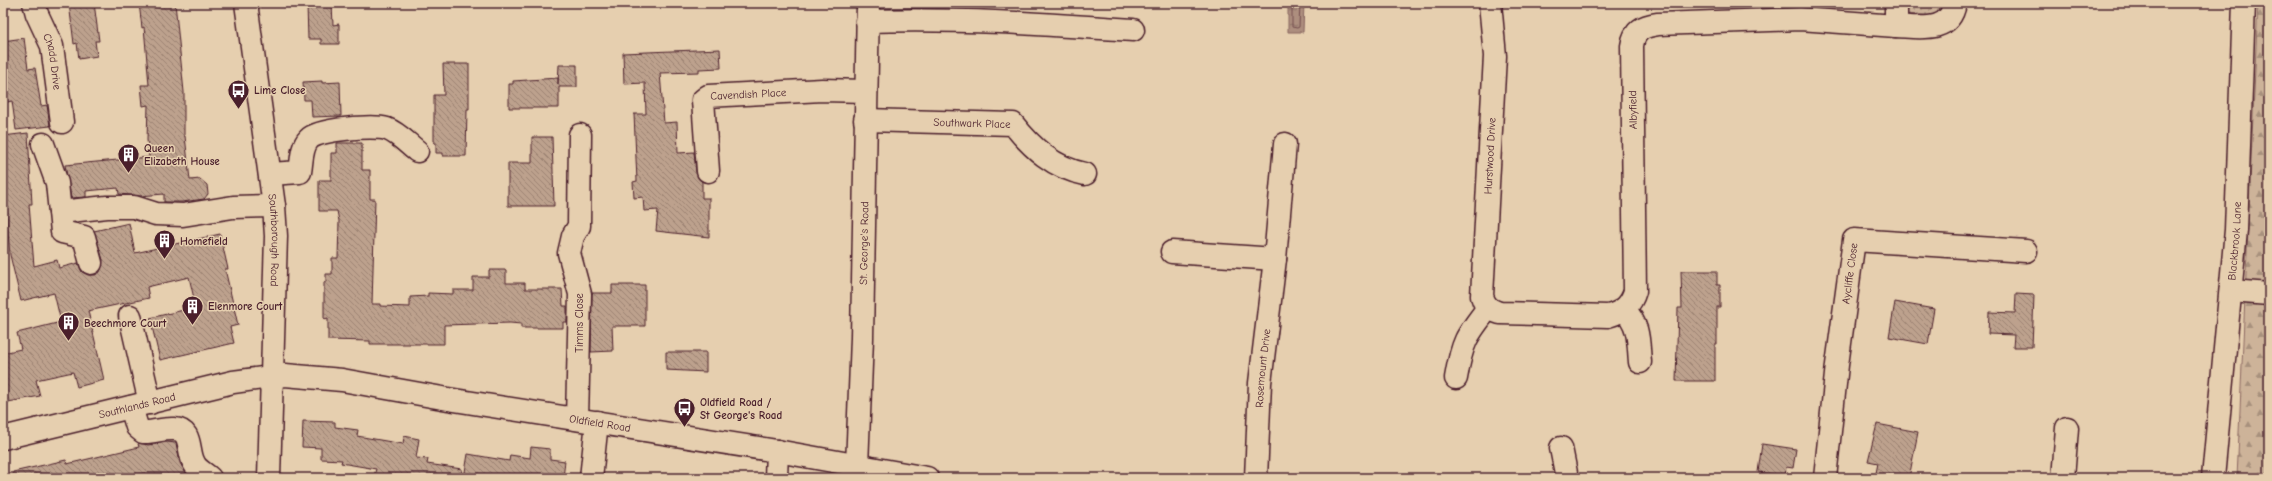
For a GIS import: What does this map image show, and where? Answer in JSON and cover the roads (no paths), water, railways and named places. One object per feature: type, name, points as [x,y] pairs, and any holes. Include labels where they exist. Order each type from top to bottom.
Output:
[{"type":"street","name":"Chadd Drive","points":[[34,3],[37,14],[52,46],[62,122]]},
{"type":"street","name":"Southborough Road","points":[[246,3],[274,206],[276,272],[269,478]]},
{"type":"street","name":"Hurstwood Drive","points":[[1488,308],[1484,304],[1482,296],[1495,56],[1490,3]]},
{"type":"street","points":[[1896,3],[1896,26]]},
{"type":"street","name":"Albyfield","points":[[1624,309],[1632,300],[1635,291],[1632,46],[1633,37],[1638,30],[1646,26],[1658,24],[1800,19],[1934,28],[1940,26],[1951,16],[1956,3]]},
{"type":"street","name":"Blackbrook Lane","points":[[2213,478],[2231,291],[2239,147],[2244,3]]},
{"type":"street","name":"St. George's Road","points":[[857,466],[862,338],[867,12],[904,20],[1028,24],[1133,30]]},
{"type":"street","name":"Cavendish Place","points":[[708,171],[704,100],[708,96],[822,90],[866,91]]},
{"type":"street","name":"Southwark Place","points":[[865,120],[1013,124],[1031,146],[1069,171],[1085,174]]},
{"type":"street","points":[[270,174],[300,172],[304,146],[309,139],[313,136],[344,129],[387,129],[417,150]]},
{"type":"street","name":"Timms Close","points":[[580,135],[579,226],[573,236],[569,253],[580,294],[591,478]]},
{"type":"street","points":[[43,144],[57,183],[62,232],[84,237],[91,263]]},
{"type":"street","name":"Rosemount Drive","points":[[1256,478],[1260,383],[1275,259],[1285,144]]},
{"type":"street","points":[[60,212],[107,207],[134,207],[156,214],[183,215],[233,207],[274,206]]},
{"type":"street","name":"Aycliffe Close","points":[[1825,478],[1837,365],[1854,240],[2026,250]]},
{"type":"street","points":[[1172,252],[1275,259]]},
{"type":"street","points":[[2231,291],[2269,294]]},
{"type":"street","points":[[1456,378],[1460,349],[1469,332],[1488,308],[1500,313],[1608,316],[1619,313],[1624,309],[1633,319],[1637,329],[1640,362]]},
{"type":"street","points":[[130,316],[140,405],[137,427],[143,432],[166,429],[183,432],[188,437],[193,462],[197,468],[210,478]]},
{"type":"street","name":"Oldfield Road","points":[[272,376],[304,376],[342,380],[440,398],[777,451],[927,478]]},
{"type":"street","name":"Southlands Road","points":[[3,438],[233,382],[272,376]]},
{"type":"street","points":[[2063,478],[2067,428]]},
{"type":"street","points":[[1561,448],[1567,478]]},
{"type":"street","points":[[776,478],[777,451]]},
{"type":"water","points":[[1288,3],[1304,3],[1303,32],[1288,32]]},
{"type":"place","name":"Lime Close","points":[[238,110]]},
{"type":"place","name":"Queen Elizabeth House","points":[[128,174]]},
{"type":"place","name":"Homefield","points":[[164,260]]},
{"type":"place","name":"Elenmore Court","points":[[193,326]]},
{"type":"place","name":"Beechmore Court","points":[[69,342]]},
{"type":"place","name":"Oldfield Road / St George's Road","points":[[685,428]]}]
